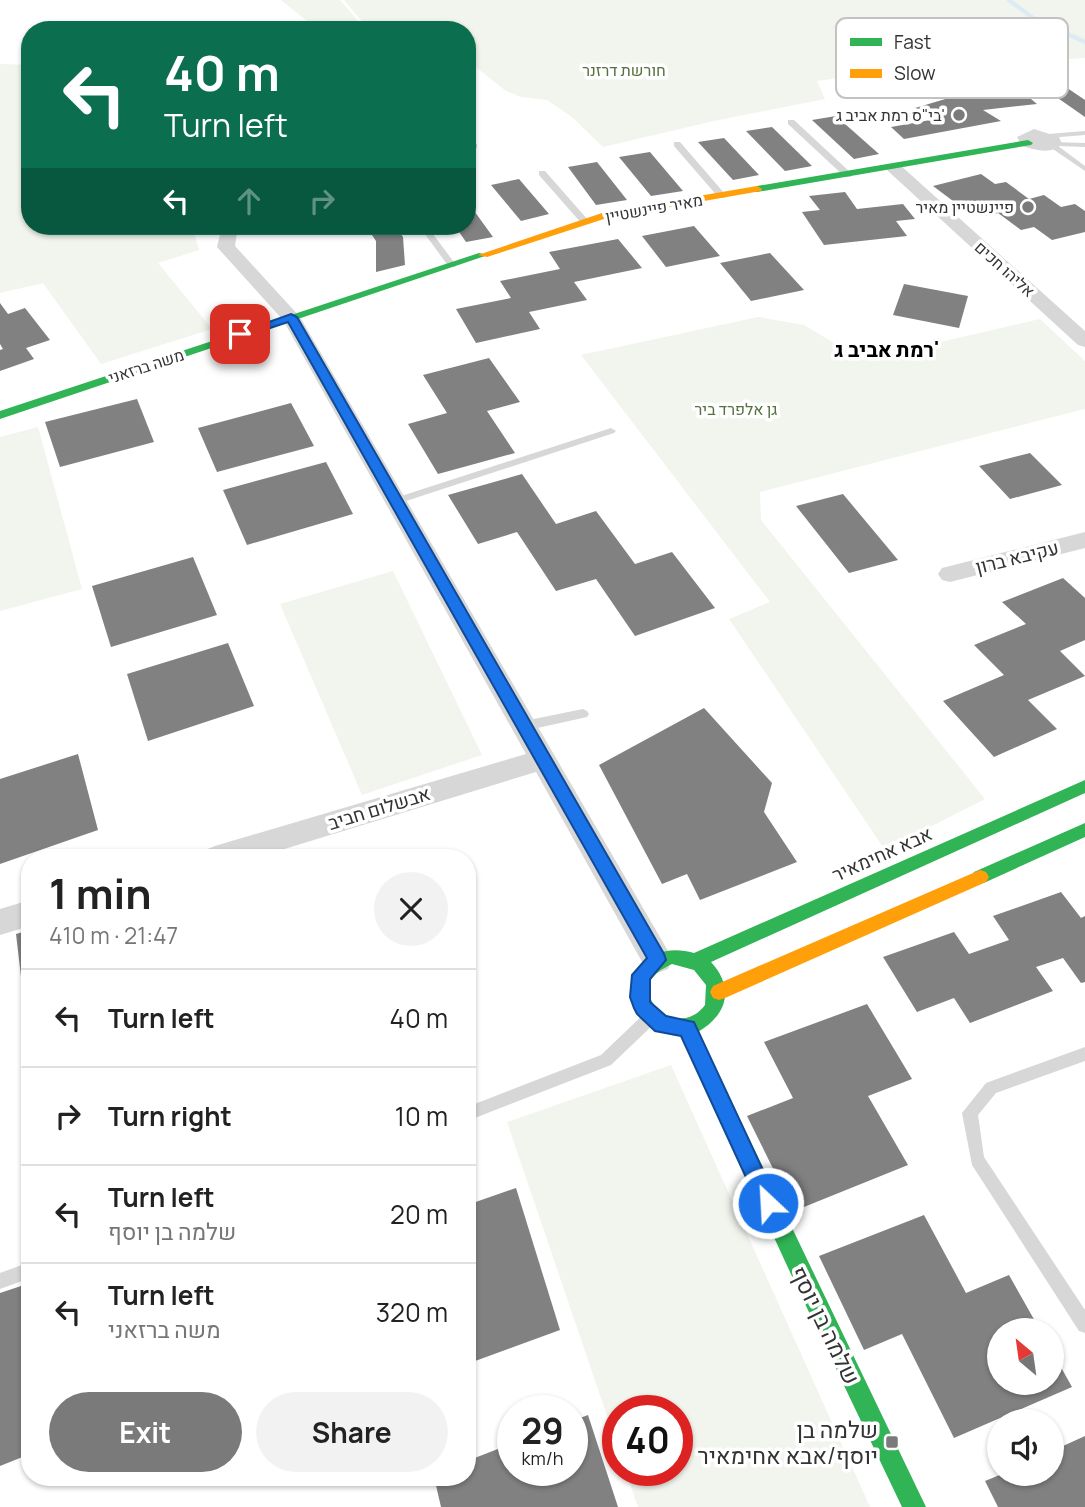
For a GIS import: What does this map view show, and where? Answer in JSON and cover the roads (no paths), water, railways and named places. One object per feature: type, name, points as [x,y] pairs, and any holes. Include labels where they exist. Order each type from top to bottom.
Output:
[{"type":"street","points":[[1028,143],[1025,139],[1027,135],[1051,142]]},
{"type":"street","name":"מאיר פיינשטיין","points":[[291,317],[605,215],[1028,143]]},
{"type":"street","name":"אליהו חכים","points":[[894,167],[1085,341]]},
{"type":"street","points":[[228,235],[226,247],[291,317],[657,960]]},
{"type":"street","name":"משה ברזאני","points":[[0,415],[291,317]]},
{"type":"street","name":"עקיבא ברון","points":[[950,574],[1085,540]]},
{"type":"street","name":"אבשלום חביב","points":[[245,849],[543,759]]},
{"type":"street","name":"אבא אחימאיר","points":[[696,960],[1085,786]]},
{"type":"street","points":[[719,992],[1085,830]]},
{"type":"street","points":[[0,922],[21,916]]},
{"type":"street","points":[[683,956],[696,960],[712,974],[719,992],[711,1016],[700,1024],[687,1028],[662,1024],[651,1017],[643,1008],[638,986],[641,975],[657,960],[683,956]]},
{"type":"street","name":"שלמה בן יוסף","points":[[687,1028],[803,1278],[914,1507]]},
{"type":"lane","points":[[791,122],[848,175]]},
{"type":"lane","points":[[1051,142],[1085,133]]},
{"type":"lane","points":[[1051,142],[1085,145]]},
{"type":"lane","points":[[1051,142],[1085,169]]},
{"type":"lane","points":[[677,144],[722,196]]},
{"type":"lane","points":[[542,173],[584,222]]},
{"type":"lane","points":[[430,235],[452,265]]},
{"type":"lane","points":[[396,501],[611,431]]},
{"type":"lane","points":[[524,726],[583,714]]},
{"type":"lane","points":[[476,1111],[606,1060],[651,1017]]},
{"type":"lane","points":[[1085,1054],[991,1088],[970,1113],[977,1160],[1085,1325]]},
{"type":"lane","points":[[0,1280],[21,1273]]},
{"type":"waterway","points":[[1009,0],[1033,18]]},
{"type":"waterway","points":[[1068,34],[1085,42]]},
{"type":"place","name":"בי\"ס רמת אביב ג'","points":[[959,115]]},
{"type":"place","name":"פיינשטיין מאיר","points":[[1028,207]]},
{"type":"place","name":"שלמה בן יוסף/אבא אחימאיר","points":[[892,1442]]},
{"type":"district","name":"רמת אביב ג'","points":[[887,349]]},
{"type":"park label","name":"חורשת דרזנר","points":[[624,70]]},
{"type":"park label","name":"גן אלפרד ביר","points":[[736,409]]}]
